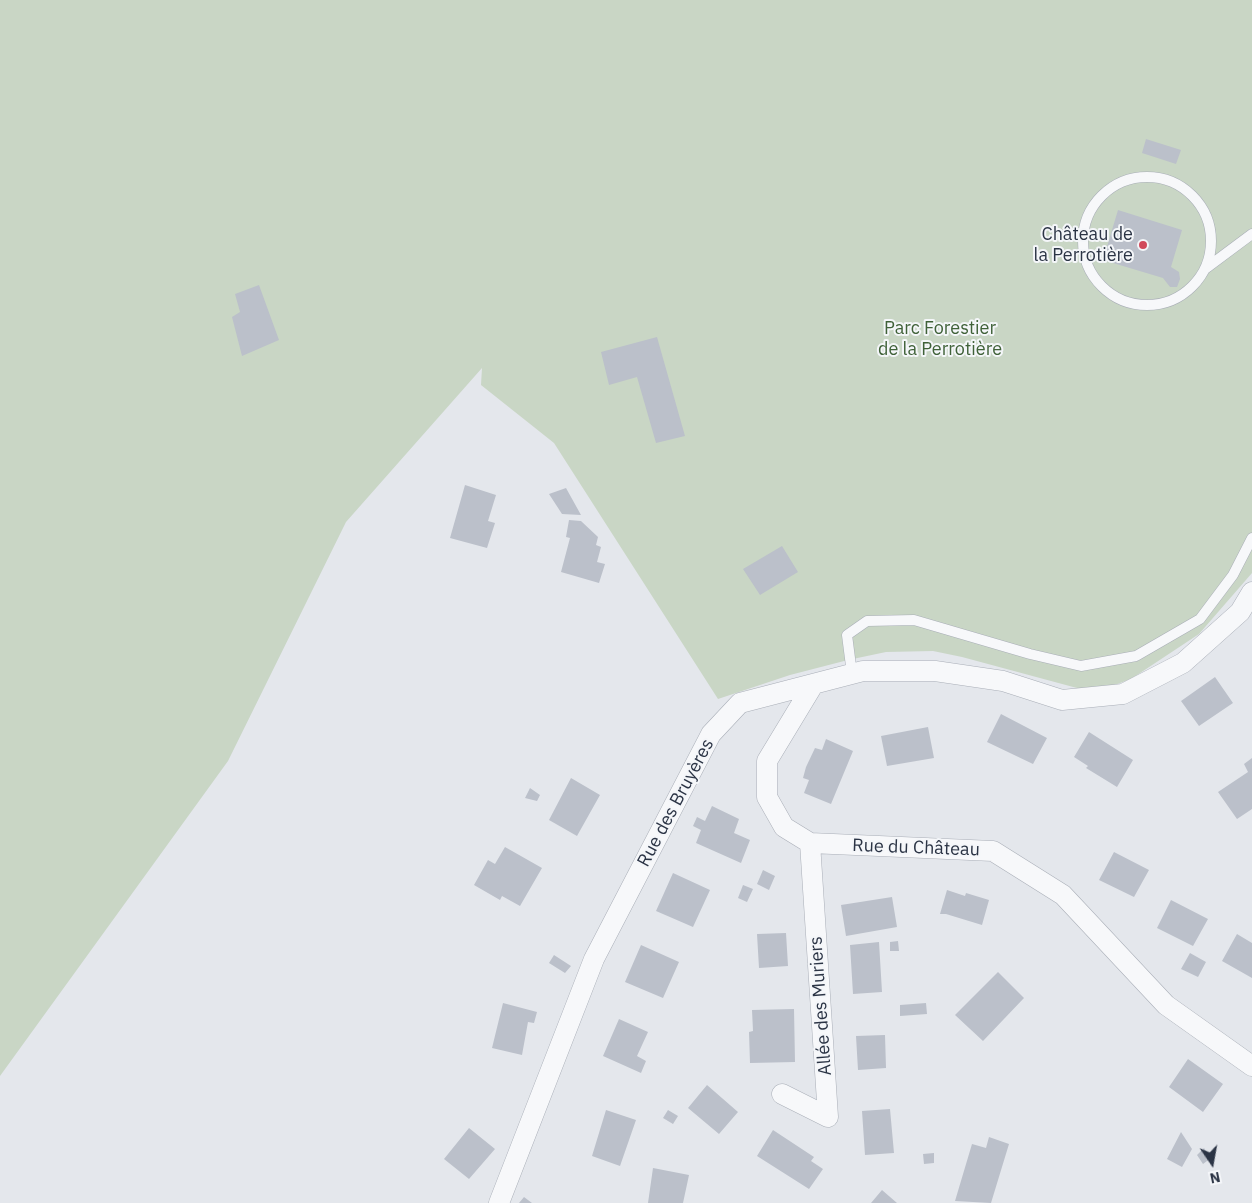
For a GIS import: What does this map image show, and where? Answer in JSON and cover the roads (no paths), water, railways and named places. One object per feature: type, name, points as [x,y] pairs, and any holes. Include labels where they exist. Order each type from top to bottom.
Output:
[{"type":"street","name":"Rue des Bruyères","points":[[499,1203],[594,959],[711,734],[740,703],[813,686],[863,671],[935,671],[1003,681],[1062,700],[1123,694],[1183,663],[1240,612],[1252,592]]},
{"type":"street","name":"Rue du Château","points":[[813,686],[767,761],[767,798],[784,827],[810,843],[993,851],[1063,895],[1166,1005],[1252,1066]]},
{"type":"street","name":"Allée des Muriers","points":[[782,1094],[828,1117],[810,843]]},
{"type":"lane","points":[[1205,269],[1211,248],[1208,220],[1202,207],[1188,191],[1169,180],[1148,177],[1126,180],[1108,191],[1093,206],[1085,225],[1083,246],[1088,266],[1096,278],[1116,297],[1135,304],[1156,304],[1176,298],[1193,286],[1205,269],[1252,234]]},
{"type":"lane","points":[[852,674],[847,635],[867,621],[914,620],[1030,654],[1081,666],[1136,656],[1200,619],[1233,575],[1252,538]]},
{"type":"place","name":"Château de la Perrotière","points":[[1143,245]]},
{"type":"park label","name":"Parc Forestier de la Perrotière","points":[[940,339]]}]
